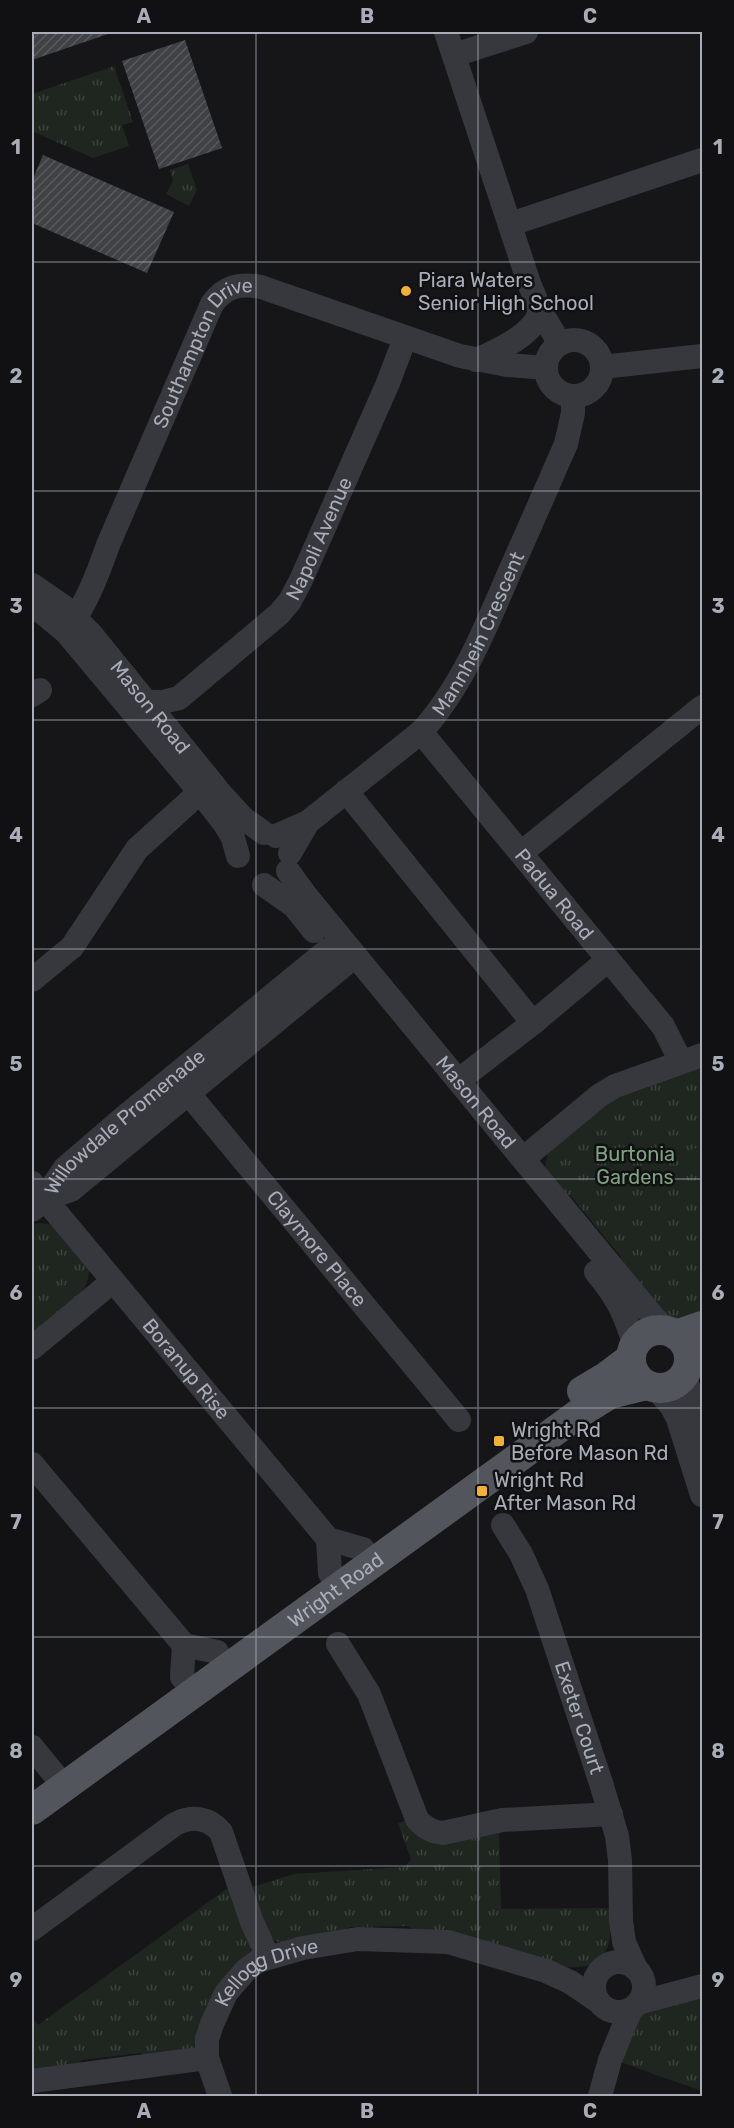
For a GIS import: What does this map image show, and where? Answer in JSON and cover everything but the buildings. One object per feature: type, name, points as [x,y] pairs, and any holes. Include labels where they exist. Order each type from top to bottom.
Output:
[{"type":"main road","points":[[682,1331],[692,1364],[672,1385],[664,1388],[651,1386],[635,1373],[633,1352],[640,1338],[649,1332],[682,1331]]},
{"type":"main road","name":"Wright Road","points":[[32,1810],[49,1782],[182,1677],[330,1573],[559,1406],[607,1377],[633,1352]]},
{"type":"main road","name":"Wright Road","points":[[49,1782],[581,1412],[610,1394],[651,1386]]},
{"type":"street","points":[[446,32],[529,283],[540,310],[560,344]]},
{"type":"street","points":[[454,55],[526,32]]},
{"type":"street","points":[[511,224],[702,160]]},
{"type":"street","name":"Southampton Drive","points":[[65,620],[108,545],[212,304],[224,291],[240,285],[261,287],[405,338],[476,360],[546,368]]},
{"type":"street","points":[[476,360],[495,352],[533,327],[540,310]]},
{"type":"street","name":"Napoli Avenue","points":[[179,698],[279,614],[290,601],[388,383],[405,338]]},
{"type":"street","points":[[569,340],[578,340],[587,343],[600,357],[602,367],[597,384],[591,391],[573,396],[557,390],[547,376],[548,358],[552,350],[560,344],[569,340]]},
{"type":"street","points":[[602,367],[702,356]]},
{"type":"street","name":"Mannhein Crescent","points":[[279,848],[421,732],[433,719],[486,628],[566,444],[573,413],[573,396]]},
{"type":"street","name":"Mason Road","points":[[32,585],[146,702],[244,819],[279,848],[307,897],[654,1318],[682,1331]]},
{"type":"street","name":"Mason Road","points":[[32,604],[65,620],[225,824],[233,838],[238,856]]},
{"type":"street","points":[[146,702],[163,702],[179,698]]},
{"type":"street","points":[[171,731],[173,714],[179,698]]},
{"type":"street","points":[[521,853],[702,707]]},
{"type":"street","name":"Padua Road","points":[[421,732],[692,1059]]},
{"type":"street","points":[[346,791],[533,1023]]},
{"type":"street","points":[[32,980],[76,942],[137,849],[200,792]]},
{"type":"street","points":[[250,837],[279,848],[278,881],[264,885],[250,882],[244,877],[238,864],[238,856],[244,842],[250,837]]},
{"type":"street","name":"Mason Road","points":[[264,885],[294,906],[614,1294],[626,1318],[633,1352]]},
{"type":"street","name":"Willowdale Promenade","points":[[39,1197],[54,1184],[65,1168],[181,1085],[336,957]]},
{"type":"street","points":[[459,1080],[533,1023],[608,960]]},
{"type":"street","points":[[524,1158],[607,1090],[692,1059]]},
{"type":"street","name":"Claymore Place","points":[[181,1085],[459,1420]]},
{"type":"street","name":"Boranup Rise","points":[[39,1197],[113,1281],[327,1539]]},
{"type":"street","points":[[32,1348],[113,1281]]},
{"type":"street","points":[[692,1364],[702,1444]]},
{"type":"street","points":[[651,1386],[672,1407],[678,1419],[702,1495]]},
{"type":"street","points":[[32,1464],[39,1489],[184,1645],[217,1652]]},
{"type":"street","name":"Exeter Court","points":[[503,1525],[521,1554],[537,1589],[611,1814],[620,1860],[621,1920],[624,1942],[638,1972]]},
{"type":"street","points":[[330,1573],[327,1539],[363,1549]]},
{"type":"street","points":[[338,1644],[369,1694],[417,1819],[422,1825],[435,1832],[443,1833],[502,1820],[611,1814]]},
{"type":"street","points":[[182,1677],[184,1645]]},
{"type":"street","points":[[32,1747],[49,1782]]},
{"type":"street","points":[[32,1929],[175,1824],[189,1819],[198,1819],[210,1822],[221,1832],[252,1922],[268,1957]]},
{"type":"street","name":"Exeter Court","points":[[603,1968],[616,1943],[621,1920]]},
{"type":"street","name":"Kellogg Drive","points":[[207,2058],[207,2039],[212,2024],[226,1993],[246,1970],[268,1957],[303,1948],[358,1940],[448,1942],[546,1971],[570,1982],[599,2002]]},
{"type":"street","points":[[610,2060],[606,2023],[594,1985],[603,1968],[615,1962],[622,1963],[638,1972],[699,1986]]},
{"type":"street","name":"Kellogg Drive","points":[[546,1971],[579,1974],[603,1968]]},
{"type":"street","points":[[600,2097],[610,2060],[644,1989],[638,1972]]},
{"type":"street","points":[[599,2002],[610,2011],[618,2012],[699,1986]]},
{"type":"street","points":[[32,2081],[207,2058],[220,2097]]},
{"type":"green space","points":[[114,66],[133,122],[122,125],[129,146],[93,158],[32,131],[32,94]]},
{"type":"green space","points":[[188,164],[197,190],[189,206],[166,194],[173,181],[170,170]]},
{"type":"green space","name":"Burtonia Gardens","points":[[702,1064],[702,1319],[681,1322],[667,1318],[620,1265],[621,1257],[570,1195],[561,1193],[547,1174],[545,1166],[548,1151],[610,1097]]},
{"type":"green space","points":[[702,1146],[702,1175],[688,1168],[679,1154]]},
{"type":"green space","points":[[32,1224],[52,1225],[89,1269],[88,1279],[77,1298],[32,1335]]},
{"type":"green space","points":[[408,1820],[499,1829],[501,1909],[603,1908],[613,1910],[605,1953],[593,1964],[568,1967],[417,1932],[408,1926],[350,1927],[341,1932],[283,1944],[271,1939],[249,1888],[294,1874],[404,1867],[411,1860],[398,1823]]},
{"type":"green space","points":[[228,1888],[237,1915],[244,1920],[251,1947],[249,1956],[192,2049],[149,2058],[141,2053],[82,2060],[75,2067],[32,2072],[32,2016],[38,2025]]},
{"type":"green space","points":[[702,1995],[702,2091],[617,2061],[638,2013]]},
{"type":"place","name":"Piara Waters Senior High School","points":[[406,291]]},
{"type":"place","name":"Wright Rd Before Mason Rd","points":[[499,1441]]},
{"type":"place","name":"Wright Rd After Mason Rd","points":[[482,1491]]}]
